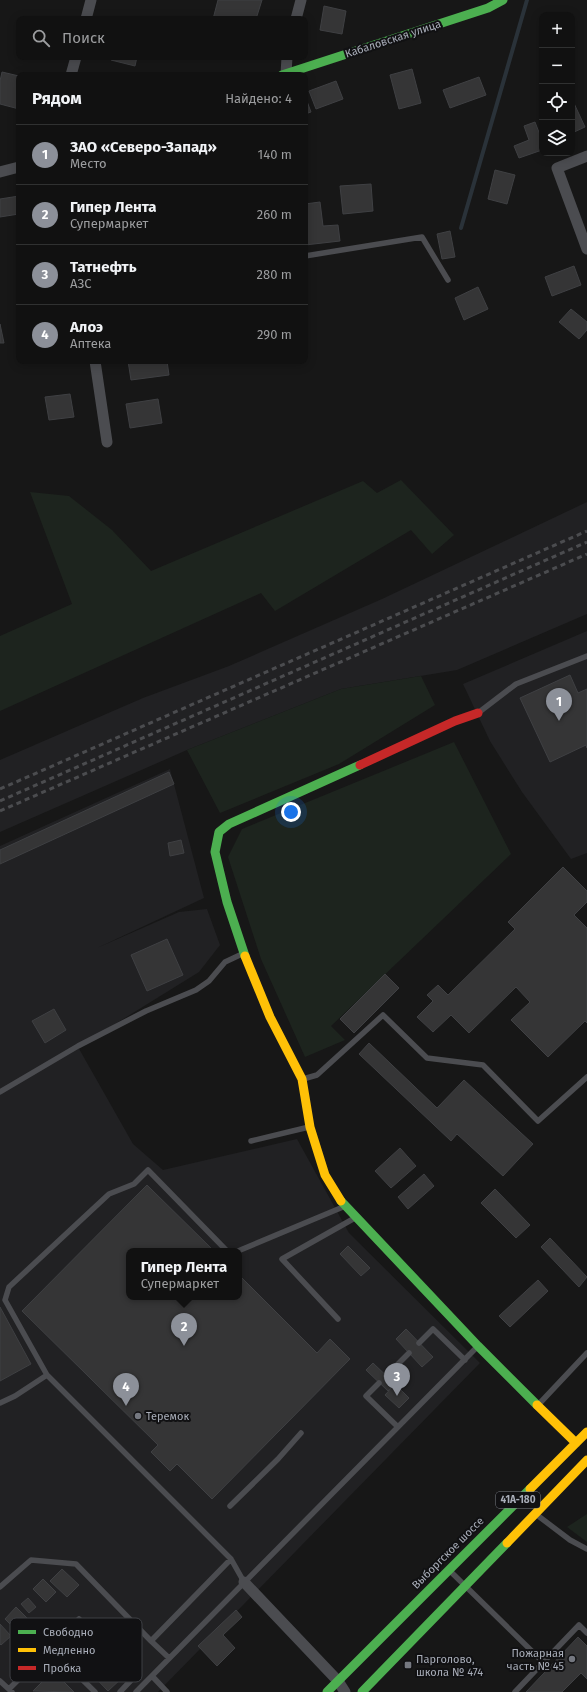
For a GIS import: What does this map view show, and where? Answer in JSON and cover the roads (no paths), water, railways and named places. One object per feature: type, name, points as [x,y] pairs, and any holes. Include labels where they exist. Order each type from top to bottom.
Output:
[{"type":"street","points":[[87,16],[91,0]]},
{"type":"street","points":[[297,16],[301,0]]},
{"type":"street","name":"Кабаловская улица","points":[[290,72],[488,8],[503,0]]},
{"type":"street","points":[[72,72],[75,60]]},
{"type":"street","points":[[284,72],[286,60]]},
{"type":"street","points":[[587,156],[557,168],[587,249]]},
{"type":"street","points":[[0,172],[16,168]]},
{"type":"street","points":[[95,364],[107,442]]},
{"type":"street","points":[[478,713],[455,721],[229,824],[219,832],[215,852],[228,902],[244,953],[270,1017],[302,1079],[310,1127],[325,1175],[344,1206],[355,1218],[478,1346],[576,1443]]},
{"type":"street","name":"Выборгское шоссе","points":[[327,1692],[587,1432]]},
{"type":"street","name":"41А-180","points":[[362,1692],[466,1587],[587,1460]]},
{"type":"street","points":[[244,1582],[338,1681],[344,1692]]},
{"type":"lane","points":[[308,256],[422,237],[448,280]]},
{"type":"lane","points":[[478,713],[516,684],[587,656]]},
{"type":"lane","points":[[0,1092],[78,1046],[146,1011],[196,990],[209,981],[225,962],[244,953]]},
{"type":"lane","points":[[302,1079],[317,1075],[383,1015],[427,1058],[483,1064],[538,1121],[587,1077]]},
{"type":"lane","points":[[251,1141],[310,1127]]},
{"type":"lane","points":[[224,1248],[148,1170],[134,1184],[109,1194],[9,1287],[5,1300],[47,1376],[231,1559],[244,1582]]},
{"type":"lane","points":[[242,1249],[344,1206]]},
{"type":"lane","points":[[338,1319],[282,1259],[355,1218]]},
{"type":"lane","points":[[419,1342],[433,1329],[465,1360]]},
{"type":"lane","points":[[136,1692],[168,1657],[478,1346]]},
{"type":"lane","points":[[386,1376],[409,1353]]},
{"type":"lane","points":[[538,1405],[587,1353]]},
{"type":"lane","points":[[0,1404],[47,1376]]},
{"type":"lane","points":[[379,1382],[366,1396],[398,1427]]},
{"type":"lane","points":[[230,1506],[278,1459],[300,1433]]},
{"type":"lane","points":[[536,1514],[570,1540],[587,1549]]},
{"type":"lane","points":[[151,1641],[231,1559]]},
{"type":"lane","points":[[0,1587],[31,1560],[76,1564],[129,1618]]},
{"type":"lane","points":[[449,1569],[543,1662]]},
{"type":"lane","points":[[515,1692],[579,1625],[587,1633]]},
{"type":"lane","points":[[142,1632],[168,1657]]},
{"type":"lane","points":[[152,1676],[167,1692]]},
{"type":"lane","points":[[0,1681],[10,1691],[18,1682]]},
{"type":"lane","points":[[85,1682],[95,1692]]},
{"type":"lane","points":[[120,1692],[129,1682]]},
{"type":"waterway","points":[[461,228],[527,0]]},
{"type":"railway","points":[[0,789],[587,531]]},
{"type":"railway","points":[[0,801],[587,542]]},
{"type":"railway","points":[[0,811],[587,554]]},
{"type":"place","name":"ЗАО «Северо-Запад»","points":[[559,721]]},
{"type":"place","name":"Гипер Лента","points":[[184,1346]]},
{"type":"place","name":"Татнефть","points":[[397,1396]]},
{"type":"place","name":"Алоэ","points":[[126,1406]]},
{"type":"place","name":"Теремок","points":[[138,1416]]},
{"type":"place","name":"Пожарная часть № 45","points":[[572,1659]]},
{"type":"place","name":"Парголово, школа № 474","points":[[408,1665]]}]
